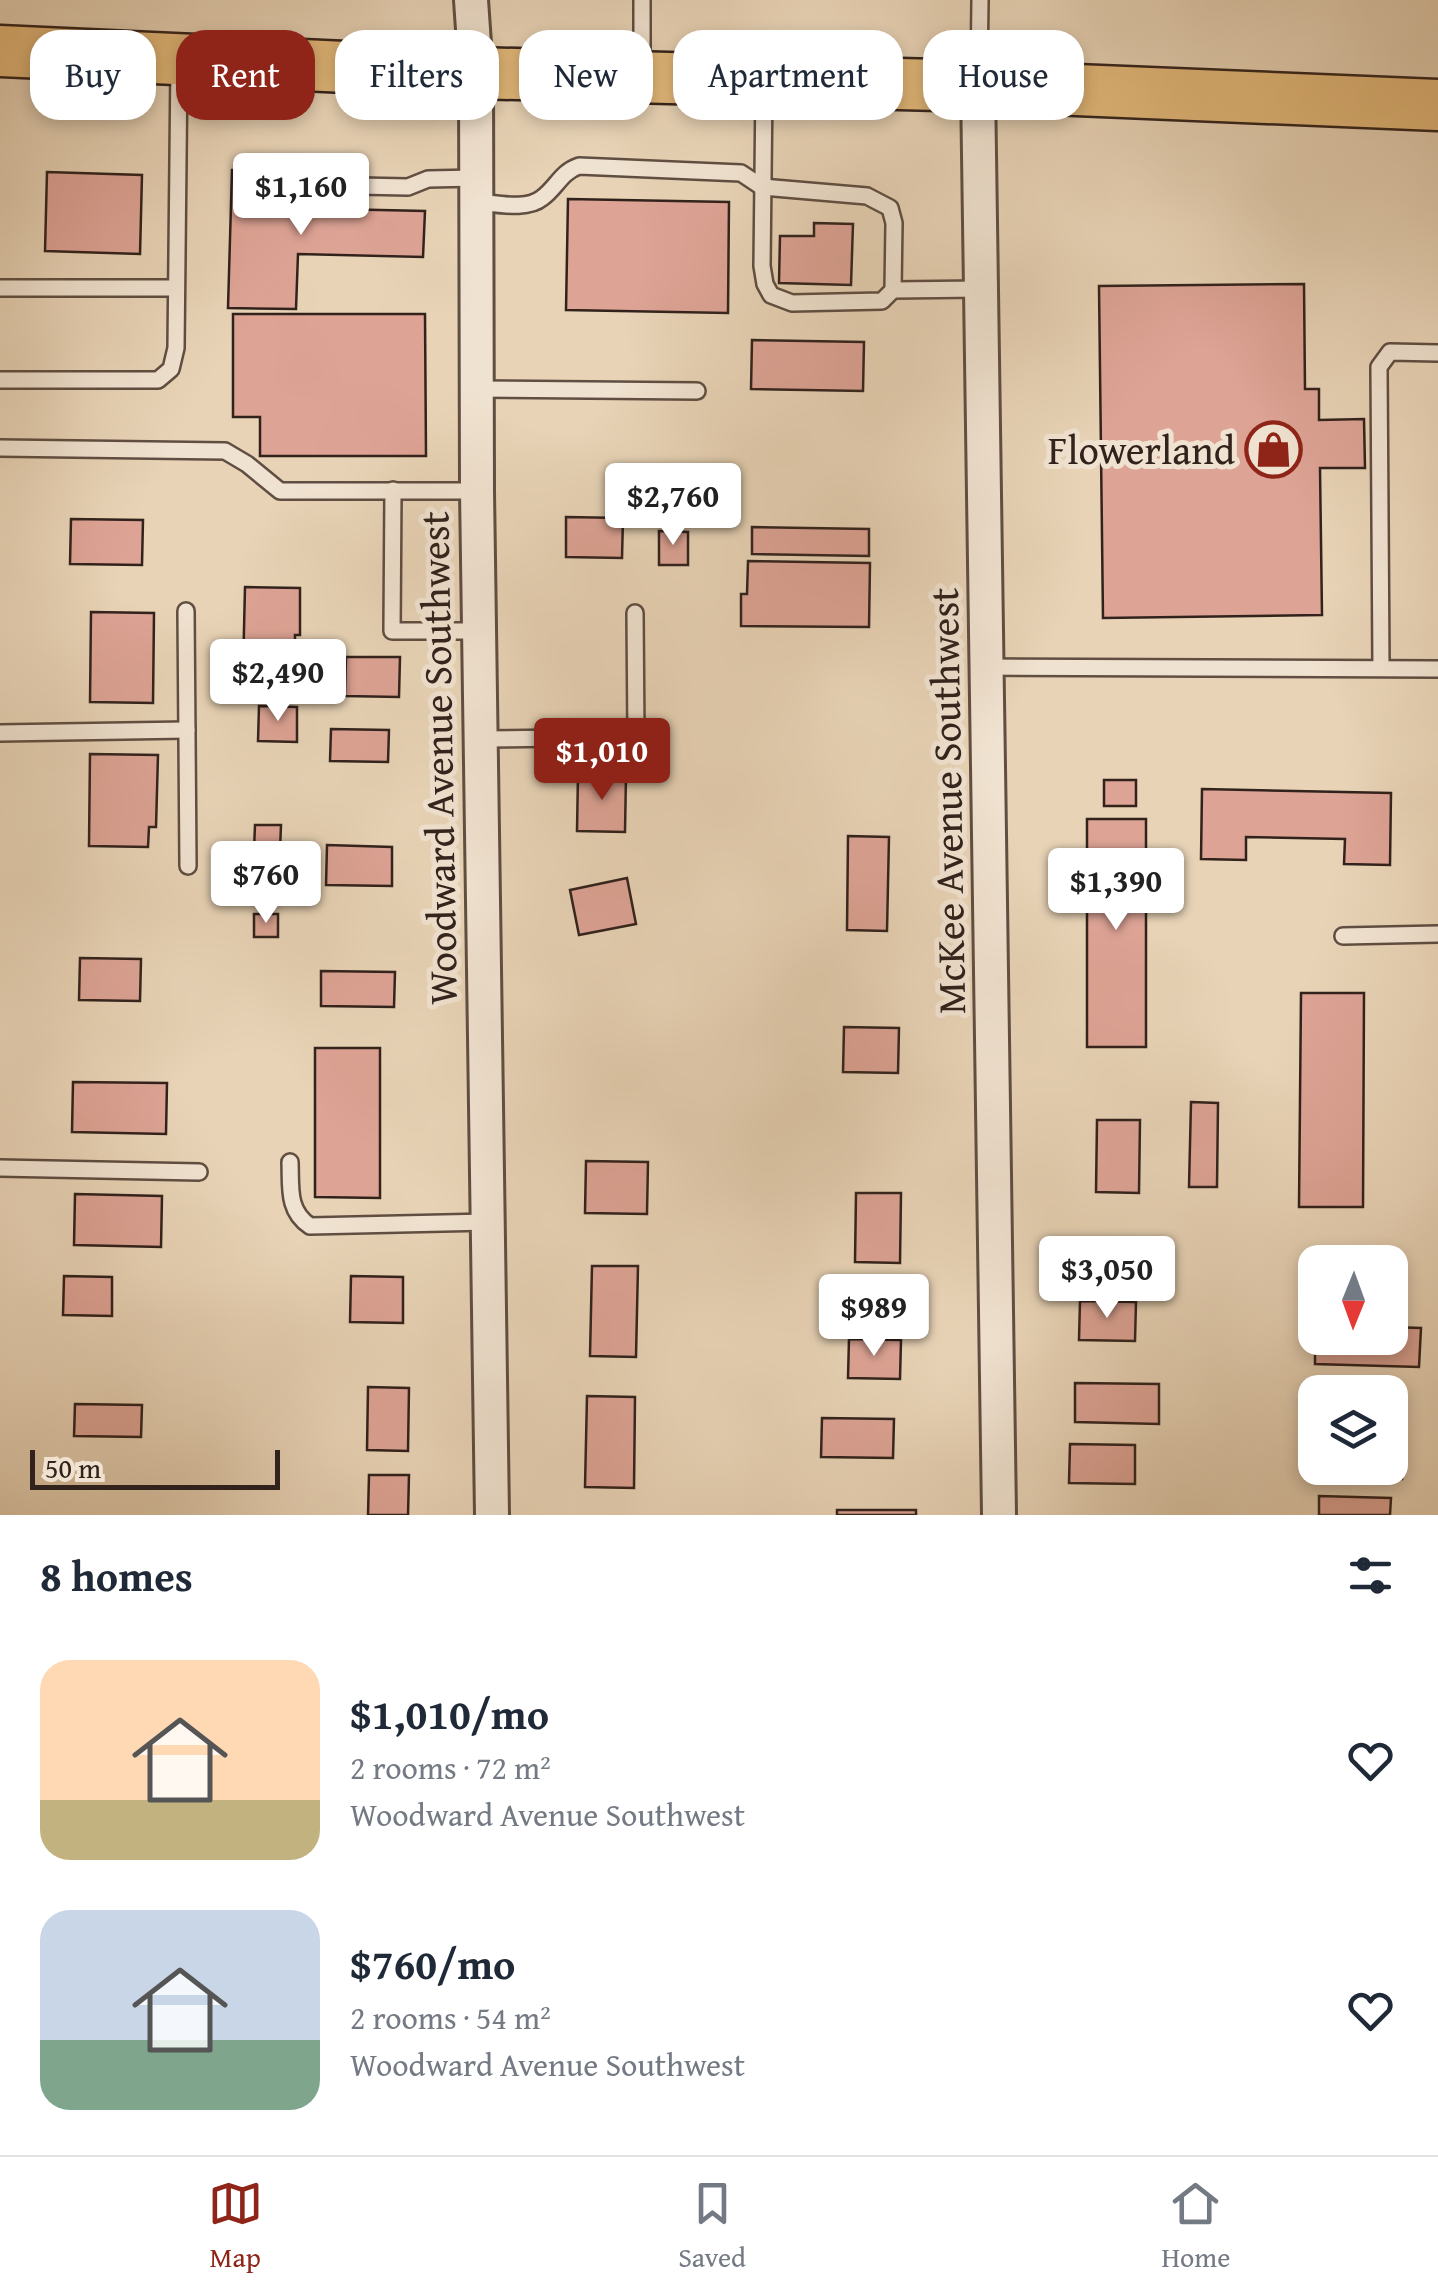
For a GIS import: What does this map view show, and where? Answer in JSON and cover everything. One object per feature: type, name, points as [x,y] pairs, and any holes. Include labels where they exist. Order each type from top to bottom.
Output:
[{"type":"main road","points":[[0,52],[176,59]]},
{"type":"main road","points":[[1084,90],[1438,105]]},
{"type":"street","name":"Woodward Avenue Southwest","points":[[471,0],[473,30]]},
{"type":"street","name":"Woodward Avenue Southwest","points":[[476,120],[477,491],[492,1515]]},
{"type":"street","name":"McKee Avenue Southwest","points":[[979,120],[1000,1515]]},
{"type":"lane","points":[[642,0],[642,30]]},
{"type":"lane","points":[[979,30],[980,0]]},
{"type":"lane","points":[[0,380],[158,380],[170,369],[176,348],[178,120]]},
{"type":"lane","points":[[309,185],[408,186],[428,178],[529,205],[541,200],[566,170],[579,166],[741,174],[762,186],[867,196],[890,208],[894,223],[893,290],[882,301],[792,302],[770,296],[762,266],[762,186],[763,120]]},
{"type":"lane","points":[[0,288],[176,288]]},
{"type":"lane","points":[[893,290],[982,289]]},
{"type":"lane","points":[[1382,668],[1379,367],[1390,352],[1438,353]]},
{"type":"lane","points":[[477,389],[697,391]]},
{"type":"lane","points":[[0,448],[224,451],[280,490],[477,491]]},
{"type":"lane","points":[[393,490],[392,631],[479,631]]},
{"type":"lane","points":[[186,611],[188,866]]},
{"type":"lane","points":[[480,739],[636,737],[635,613]]},
{"type":"lane","points":[[987,667],[1438,669]]},
{"type":"lane","points":[[0,733],[187,730]]},
{"type":"lane","points":[[1343,936],[1438,934]]},
{"type":"lane","points":[[290,1162],[291,1204],[298,1218],[310,1226],[488,1222]]},
{"type":"lane","points":[[0,1168],[199,1172]]},
{"type":"building","points":[[232,170],[291,172],[290,208],[425,211],[423,257],[298,254],[296,309],[228,308]]},
{"type":"building","points":[[47,172],[142,175],[140,254],[45,251]]},
{"type":"building","points":[[568,199],[729,202],[728,313],[566,310]]},
{"type":"building","points":[[814,223],[853,224],[851,285],[779,283],[780,236],[814,236]]},
{"type":"building","points":[[1304,284],[1305,389],[1319,389],[1319,420],[1364,419],[1365,468],[1320,468],[1322,615],[1103,618],[1099,286]]},
{"type":"building","points":[[233,314],[425,314],[426,456],[260,456],[260,417],[233,417]]},
{"type":"building","points":[[752,340],[864,342],[863,391],[751,389]]},
{"type":"building","points":[[566,517],[623,518],[622,558],[566,557]]},
{"type":"building","points":[[71,519],[143,520],[142,565],[70,564]]},
{"type":"building","points":[[752,527],[869,529],[869,556],[752,554]]},
{"type":"building","points":[[659,531],[688,532],[688,565],[659,565]]},
{"type":"building","points":[[748,561],[870,563],[869,627],[741,626],[741,594],[747,594]]},
{"type":"building","points":[[245,587],[300,588],[295,672],[243,671]]},
{"type":"building","points":[[91,612],[154,613],[153,703],[90,702]]},
{"type":"building","points":[[346,657],[400,657],[399,697],[345,696]]},
{"type":"building","points":[[259,706],[297,707],[297,742],[258,741]]},
{"type":"building","points":[[331,729],[389,730],[388,762],[330,761]]},
{"type":"building","points":[[90,754],[158,755],[156,827],[149,827],[148,847],[89,846]]},
{"type":"building","points":[[578,774],[626,775],[625,832],[577,831]]},
{"type":"building","points":[[1104,780],[1136,780],[1136,806],[1104,806]]},
{"type":"building","points":[[1202,789],[1391,793],[1390,865],[1344,864],[1345,839],[1246,837],[1246,860],[1201,859]]},
{"type":"building","points":[[1087,819],[1146,819],[1146,1047],[1087,1047]]},
{"type":"building","points":[[255,825],[281,825],[280,850],[254,850]]},
{"type":"building","points":[[848,836],[889,837],[887,931],[847,930]]},
{"type":"building","points":[[327,845],[392,847],[392,886],[326,885]]},
{"type":"building","points":[[627,878],[636,924],[579,935],[570,890]]},
{"type":"building","points":[[254,914],[278,914],[278,937],[254,937]]},
{"type":"building","points":[[80,958],[141,959],[140,1001],[79,1000]]},
{"type":"building","points":[[321,971],[395,972],[394,1007],[321,1006]]},
{"type":"building","points":[[1301,993],[1364,993],[1363,1207],[1299,1207]]},
{"type":"building","points":[[844,1027],[899,1028],[898,1073],[843,1072]]},
{"type":"building","points":[[315,1048],[380,1048],[380,1198],[315,1197]]},
{"type":"building","points":[[73,1082],[167,1083],[166,1134],[72,1132]]},
{"type":"building","points":[[1191,1102],[1218,1103],[1217,1187],[1189,1187]]},
{"type":"building","points":[[1097,1120],[1140,1120],[1139,1193],[1096,1192]]},
{"type":"building","points":[[586,1161],[648,1162],[647,1214],[585,1213]]},
{"type":"building","points":[[856,1193],[901,1193],[900,1263],[855,1262]]},
{"type":"building","points":[[75,1194],[162,1196],[161,1247],[74,1245]]},
{"type":"building","points":[[592,1266],[638,1266],[636,1357],[590,1356]]},
{"type":"building","points":[[64,1276],[112,1277],[112,1316],[63,1315]]},
{"type":"building","points":[[351,1276],[403,1277],[403,1323],[350,1322]]},
{"type":"building","points":[[1080,1301],[1136,1302],[1135,1341],[1079,1340]]},
{"type":"building","points":[[1408,1328],[1421,1328],[1419,1367],[1315,1364],[1315,1355],[1408,1355]]},
{"type":"building","points":[[849,1339],[901,1340],[900,1379],[848,1378]]},
{"type":"building","points":[[1075,1383],[1159,1384],[1159,1424],[1075,1422]]},
{"type":"building","points":[[368,1387],[409,1388],[408,1451],[367,1450]]},
{"type":"building","points":[[587,1396],[635,1397],[634,1488],[585,1487]]},
{"type":"building","points":[[75,1404],[142,1405],[141,1437],[74,1436]]},
{"type":"building","points":[[822,1418],[894,1419],[893,1458],[821,1457]]},
{"type":"building","points":[[1070,1444],[1135,1445],[1135,1484],[1069,1483]]},
{"type":"building","points":[[369,1475],[409,1475],[408,1515],[368,1515]]},
{"type":"building","points":[[1319,1496],[1391,1498],[1390,1515],[1319,1515]]},
{"type":"building","points":[[837,1510],[916,1510],[916,1515],[837,1515]]},
{"type":"place","name":"Flowerland","points":[[1274,449]]}]
